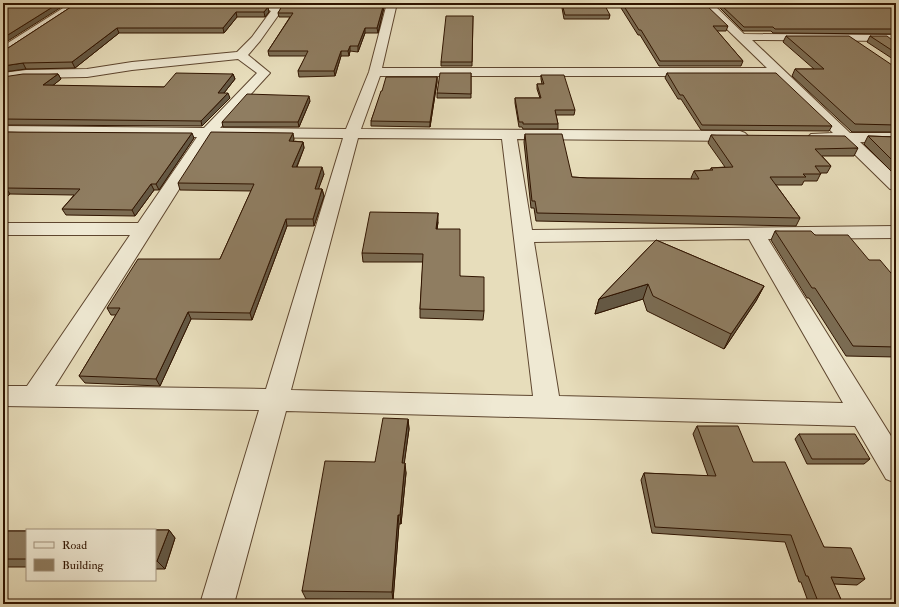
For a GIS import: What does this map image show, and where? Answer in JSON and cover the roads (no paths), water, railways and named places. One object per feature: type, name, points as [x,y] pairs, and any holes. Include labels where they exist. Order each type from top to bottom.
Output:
[{"type":"street","points":[[3,51],[78,3]]},
{"type":"street","points":[[3,77],[26,74],[87,73],[132,66],[241,55],[256,39],[277,10],[255,3]]},
{"type":"street","points":[[217,604],[352,133],[375,72],[392,3]]},
{"type":"street","points":[[470,3],[896,4]]},
{"type":"street","points":[[706,4],[896,184]]},
{"type":"street","points":[[742,37],[896,38]]},
{"type":"street","points":[[850,38],[865,48]]},
{"type":"street","points":[[34,397],[208,132],[264,73],[241,55]]},
{"type":"street","points":[[375,72],[779,72]]},
{"type":"street","points":[[3,131],[753,136]]},
{"type":"street","points":[[509,134],[547,406]]},
{"type":"street","points":[[800,136],[896,138]]},
{"type":"street","points":[[3,229],[144,229]]},
{"type":"street","points":[[523,236],[896,232]]},
{"type":"street","points":[[755,233],[896,470]]},
{"type":"street","points":[[3,396],[276,400],[863,415]]}]
